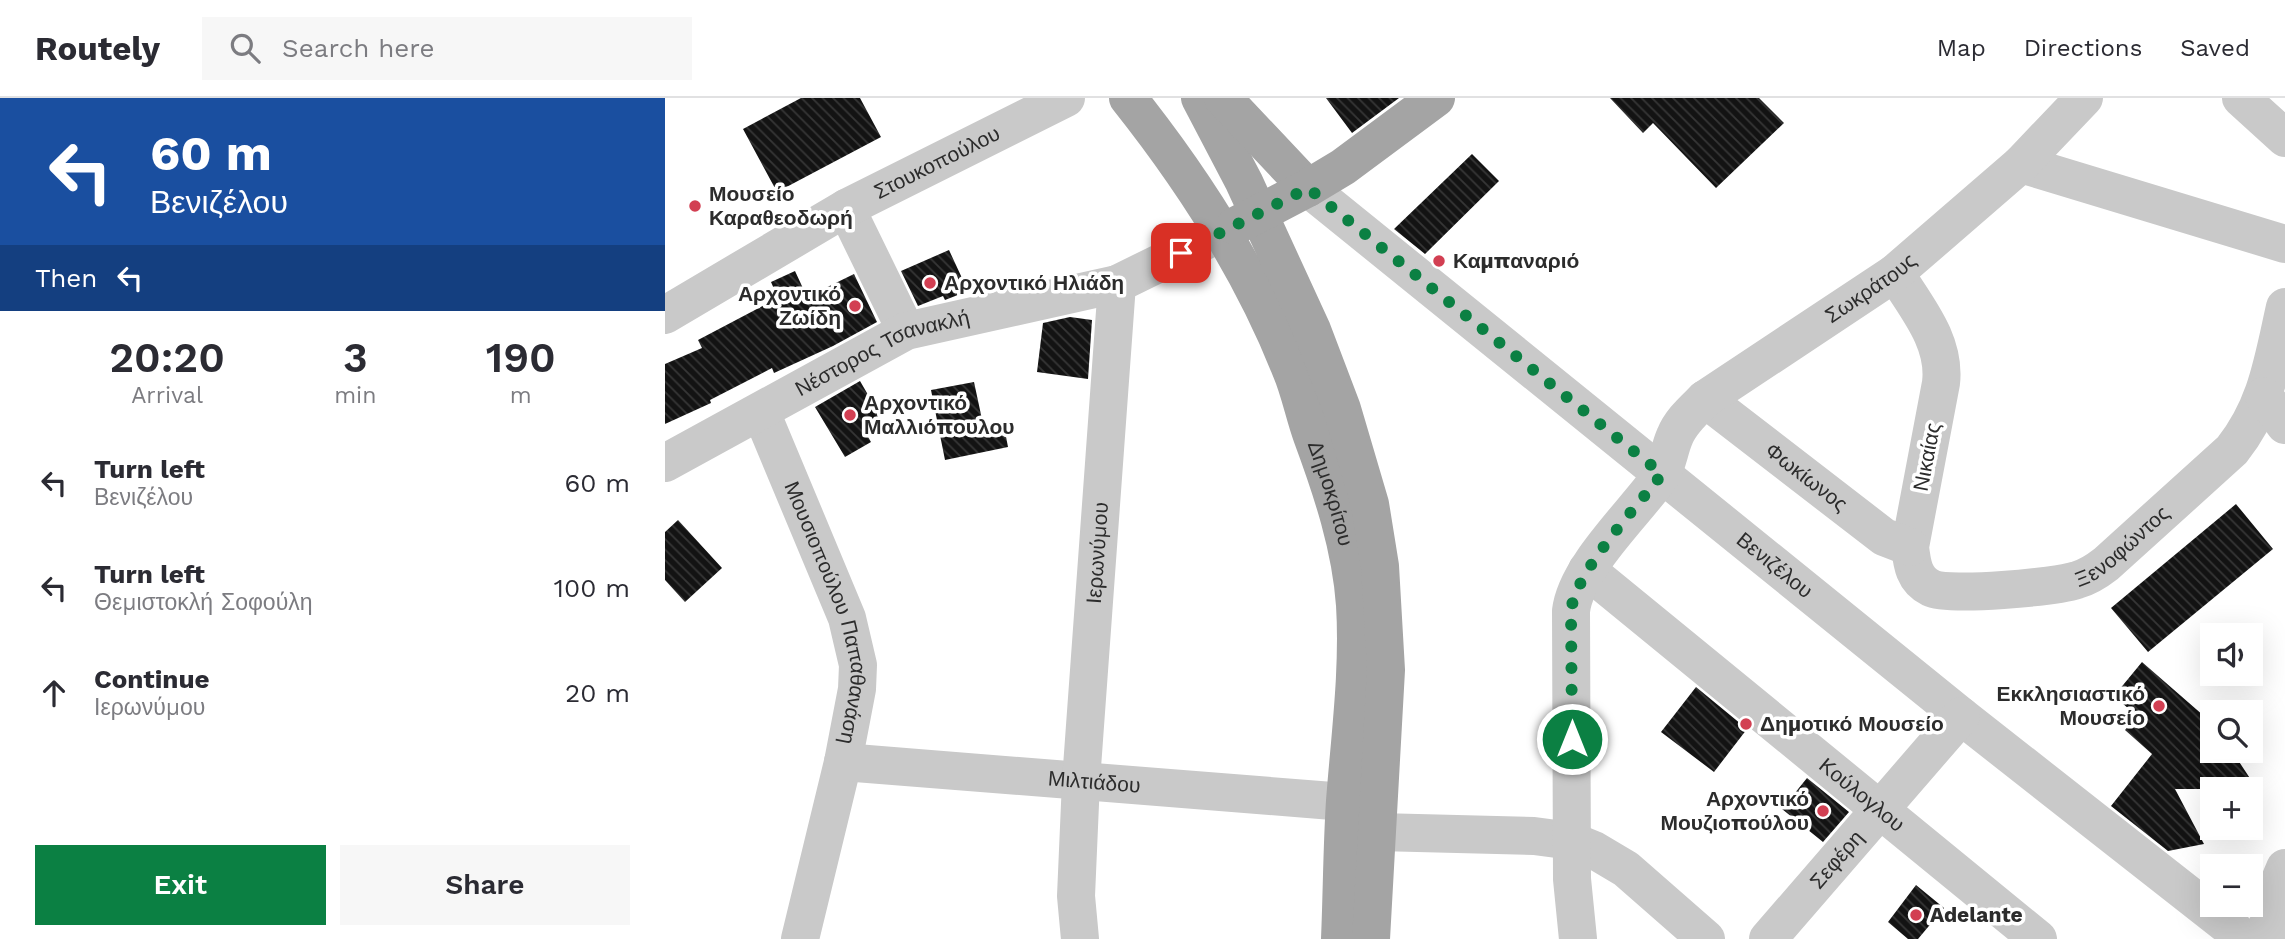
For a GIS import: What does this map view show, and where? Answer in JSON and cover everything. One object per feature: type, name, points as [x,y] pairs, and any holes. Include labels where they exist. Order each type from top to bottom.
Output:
[{"type":"main road","name":"Δημοκρίτου","points":[[1128,98],[1177,163],[1223,232],[1268,316],[1292,372],[1331,489],[1346,547],[1355,604],[1356,644],[1345,802],[1340,939]]},
{"type":"main road","name":"Δημοκρίτου","points":[[1201,98],[1259,214],[1312,330],[1338,398],[1374,527],[1380,566],[1385,650],[1371,939]]},
{"type":"main road","points":[[1223,98],[1308,188]]},
{"type":"main road","points":[[1223,232],[1343,167],[1436,98]]},
{"type":"street","name":"Στουκοπούλου","points":[[665,316],[846,208],[1066,98]]},
{"type":"street","name":"Σωκράτους","points":[[1578,939],[1572,879],[1571,611],[1574,593],[1587,570],[1662,474],[1678,429],[1687,417],[1706,399],[1895,273],[2021,164],[2084,98]]},
{"type":"street","points":[[2242,98],[2285,138]]},
{"type":"street","points":[[2021,164],[2285,244]]},
{"type":"street","name":"Βενιζέλου","points":[[1308,188],[1961,716],[2245,939]]},
{"type":"street","points":[[846,208],[906,331]]},
{"type":"street","points":[[1118,284],[1223,232]]},
{"type":"street","name":"Νικαίας","points":[[1895,273],[1937,341],[1942,362],[1941,383],[1910,547],[1915,573],[1930,588],[1950,592],[1989,590]]},
{"type":"street","name":"Νέστορος Τσανακλή","points":[[665,463],[906,331],[1118,284]]},
{"type":"street","name":"Ιερωνύμου","points":[[1080,939],[1076,896],[1081,781],[1118,284]]},
{"type":"street","name":"Ξενοφώντος","points":[[1989,590],[2075,581],[2097,571],[2275,411],[2285,307]]},
{"type":"street","name":"Φωκίωνος","points":[[1706,399],[1884,537],[1910,547]]},
{"type":"street","name":"Μουσιοπούλου Παπαθανάση","points":[[761,412],[847,618],[858,665],[857,689],[843,762],[800,939]]},
{"type":"street","name":"Κούλογλου","points":[[1587,570],[2038,939]]},
{"type":"street","name":"Σεφέρη","points":[[1768,939],[1961,716]]},
{"type":"street","name":"Μιλτιάδου","points":[[843,762],[1345,802]]},
{"type":"street","points":[[1378,832],[1534,836],[1572,841],[1594,850],[1626,869],[1706,939]]},
{"type":"street","points":[[2268,939],[2268,920],[2285,868]]},
{"type":"building","points":[[801,98],[860,98],[881,137],[777,192],[743,129]]},
{"type":"building","points":[[1326,98],[1399,98],[1352,133]]},
{"type":"building","points":[[1610,98],[1759,98],[1784,123],[1716,188],[1653,123],[1643,133]]},
{"type":"building","points":[[1472,154],[1499,181],[1425,254],[1394,229]]},
{"type":"building","name":"Αρχοντικό Ηλιάδη","points":[[949,250],[968,291],[945,300],[943,296],[918,306],[901,271]]},
{"type":"building","points":[[795,271],[807,297],[854,274],[877,322],[774,373],[772,368],[710,400],[711,403],[665,424],[665,364],[702,348],[698,340],[778,298],[771,282]]},
{"type":"building","points":[[1070,317],[1092,320],[1088,379],[1037,372],[1043,323]]},
{"type":"building","name":"Αρχοντικό Μαλλιόπουλου","points":[[860,381],[885,424],[867,435],[871,442],[845,457],[815,407]]},
{"type":"building","points":[[974,382],[983,424],[1003,421],[1008,447],[945,460],[931,390]]},
{"type":"building","points":[[2236,504],[2273,549],[2148,652],[2111,608]]},
{"type":"building","points":[[678,520],[722,568],[685,602],[665,580],[665,532]]},
{"type":"building","points":[[2142,662],[2200,713],[2200,763],[2240,763],[2249,777],[2200,777],[2200,789],[2175,789],[2204,844],[2168,851],[2111,806],[2152,754],[2125,730],[2137,716],[2114,696]]},
{"type":"building","points":[[1696,687],[1747,729],[1714,772],[1661,732]]},
{"type":"building","name":"Αρχοντικό Μουζιοπούλου","points":[[1807,778],[1849,812],[1823,842],[1782,809]]},
{"type":"building","name":"Adelante","points":[[1916,885],[1944,908],[1918,939],[1908,939],[1888,922]]},
{"type":"place","name":"Μουσείο Καραθεοδωρή","points":[[695,206]]},
{"type":"place","name":"Καμπαναριό","points":[[1439,261]]},
{"type":"place","name":"Αρχοντικό Ηλιάδη","points":[[930,283]]},
{"type":"place","name":"Αρχοντικό Ζωίδη","points":[[855,306]]},
{"type":"place","name":"Αρχοντικό Μαλλιόπουλου","points":[[850,415]]},
{"type":"place","name":"Εκκλησιαστικό Μουσείο","points":[[2159,706]]},
{"type":"place","name":"Δημοτικό Μουσείο","points":[[1746,724]]},
{"type":"place","name":"Αρχοντικό Μουζιοπούλου","points":[[1823,811]]},
{"type":"place","name":"Adelante","points":[[1916,915]]},
{"type":"route","points":[[1181,253],[1308,188],[1662,474],[1587,570],[1574,593],[1571,611],[1572,739]]}]
